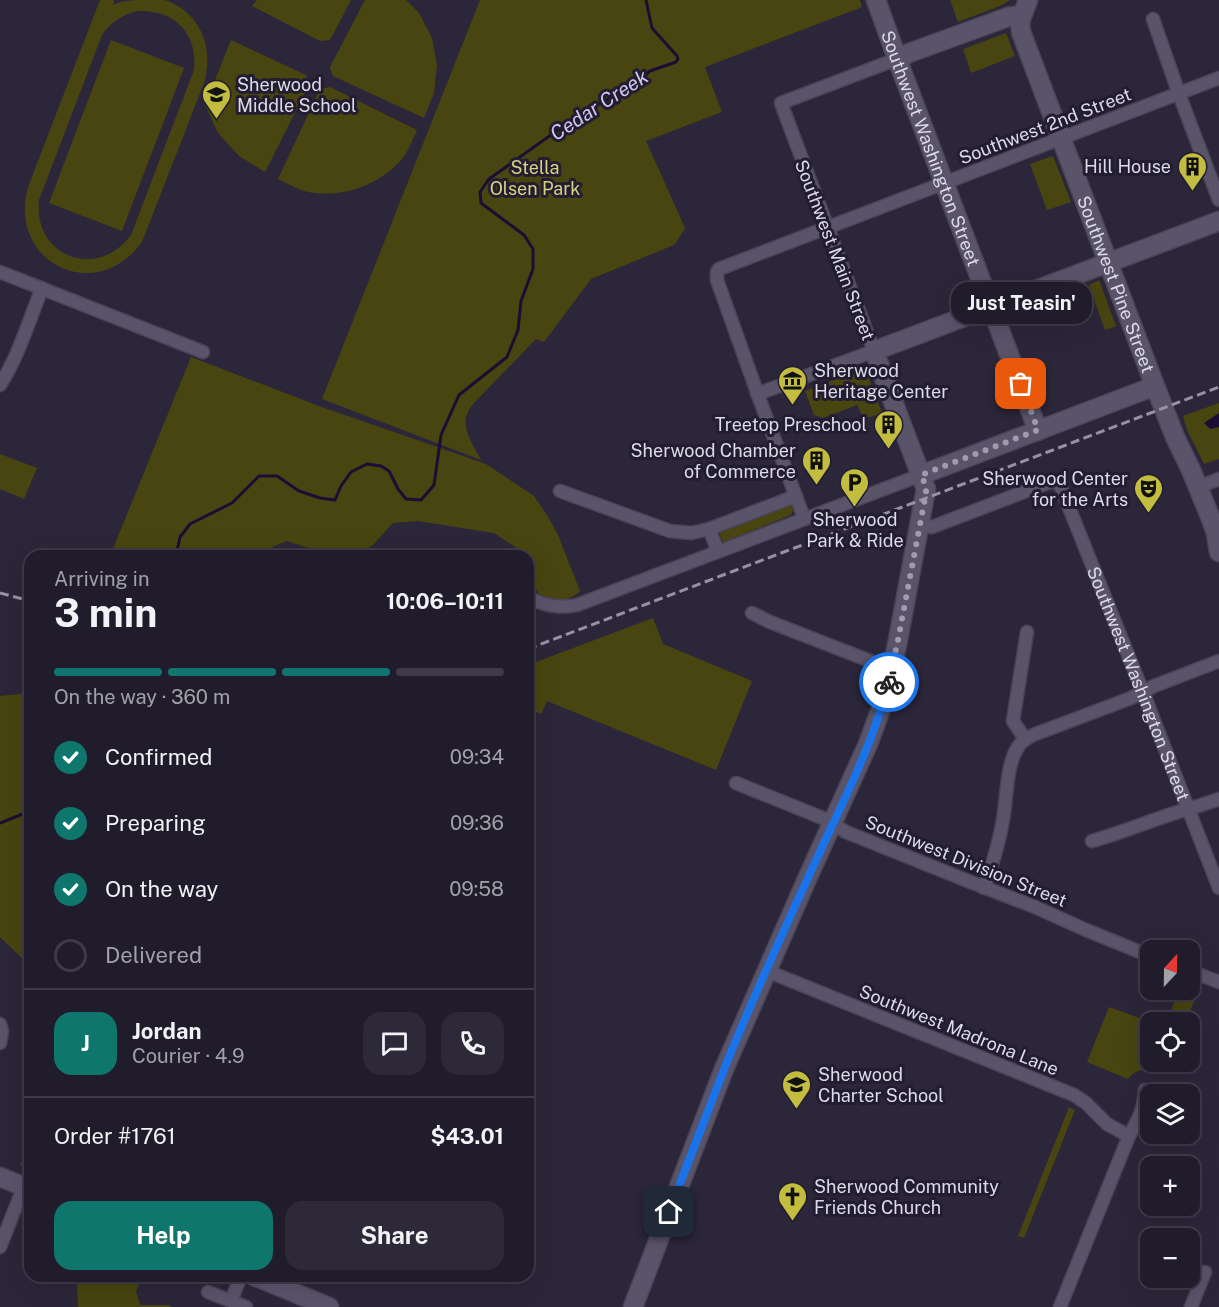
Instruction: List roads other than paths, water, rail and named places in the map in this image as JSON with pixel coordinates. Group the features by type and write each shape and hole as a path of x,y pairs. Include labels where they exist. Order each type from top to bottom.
{"street":[{"name":"Southwest Washington Street","path":"876,0 1038,430"},
{"path":"897,59 1008,17 1025,7"},
{"name":"Southwest Pine Street","path":"1025,7 1020,22 1021,32 1155,386 1214,526 1219,552"},
{"path":"1154,19 1179,94 1219,200"},
{"name":"Southwest Main Street","path":"633,1307 724,1069 876,726 892,669 926,489 781,103 897,59"},
{"name":"Southwest 2nd Street","path":"757,394 717,280 717,272 724,266 1219,78"},
{"path":"804,518 757,394 1219,221"},
{"path":"0,272 203,352"},
{"path":"0,385 19,348 42,288"},
{"path":"534,601 557,607 577,604 1155,386"},
{"path":"1198,487 1219,479"},
{"name":"Southwest Washington Street","path":"920,524 932,527 1050,482 1060,486 1219,888"},
{"path":"560,491 670,531 691,533 709,529 796,496"},
{"path":"709,529 718,551"},
{"path":"752,613 892,669"},
{"path":"1025,739 1013,721 1027,632"},
{"path":"984,888 1001,830 1010,769 1018,746 1025,739 1219,661"},
{"name":"Southwest Division Street","path":"736,783 825,819 846,832 1026,903 1140,952"},
{"path":"1092,841 1219,799"},
{"name":"Southwest Madrona Lane","path":"767,971 1074,1095 1086,1103 1107,1124 1129,1136"},
{"path":"1200,975 1219,982"},
{"path":"0,1024 2,1032 0,1043"},
{"path":"1060,1307 1129,1136 1140,1116"},
{"path":"0,1176 24,1187"},
{"path":"0,1247 24,1195"},
{"path":"1191,1307 1205,1272"},
{"path":"231,1301 239,1282"},
{"path":"269,1282 329,1307"},
{"path":"208,1292 246,1307"}],"waterway":[{"name":"Cedar Creek","path":"177,550 180,537 190,524 232,503 259,476 277,476 299,491 335,500 351,472 367,464 381,466 389,471 406,499 421,500 434,485 441,435 459,395 507,357 518,330 521,301 533,269 533,249 524,235 481,203 480,192 489,179 586,110 630,89 650,71 676,62 677,56 652,28 646,0"},
{"name":"Cedar Creek","path":"0,823 24,813"}],"railway":[{"path":"534,647 1219,387"},
{"path":"0,593 24,599"}],"place":[{"name":"Sherwood Middle School","path":"216,120"},
{"name":"Hill House","path":"1192,192"},
{"name":"Just Teasin'","path":"1021,384"},
{"name":"Sherwood Heritage Center","path":"793,406"},
{"name":"Treetop Preschool","path":"888,450"},
{"name":"Sherwood Chamber of Commerce","path":"817,486"},
{"name":"Sherwood Park & Ride","path":"855,508"},
{"name":"Sherwood Center for the Arts","path":"1149,514"},
{"name":"Sherwood Charter School","path":"797,1110"},
{"name":"Sherwood Community Friends Church","path":"793,1222"}],"park label":[{"name":"Stella Olsen Park","path":"535,177"}]}
